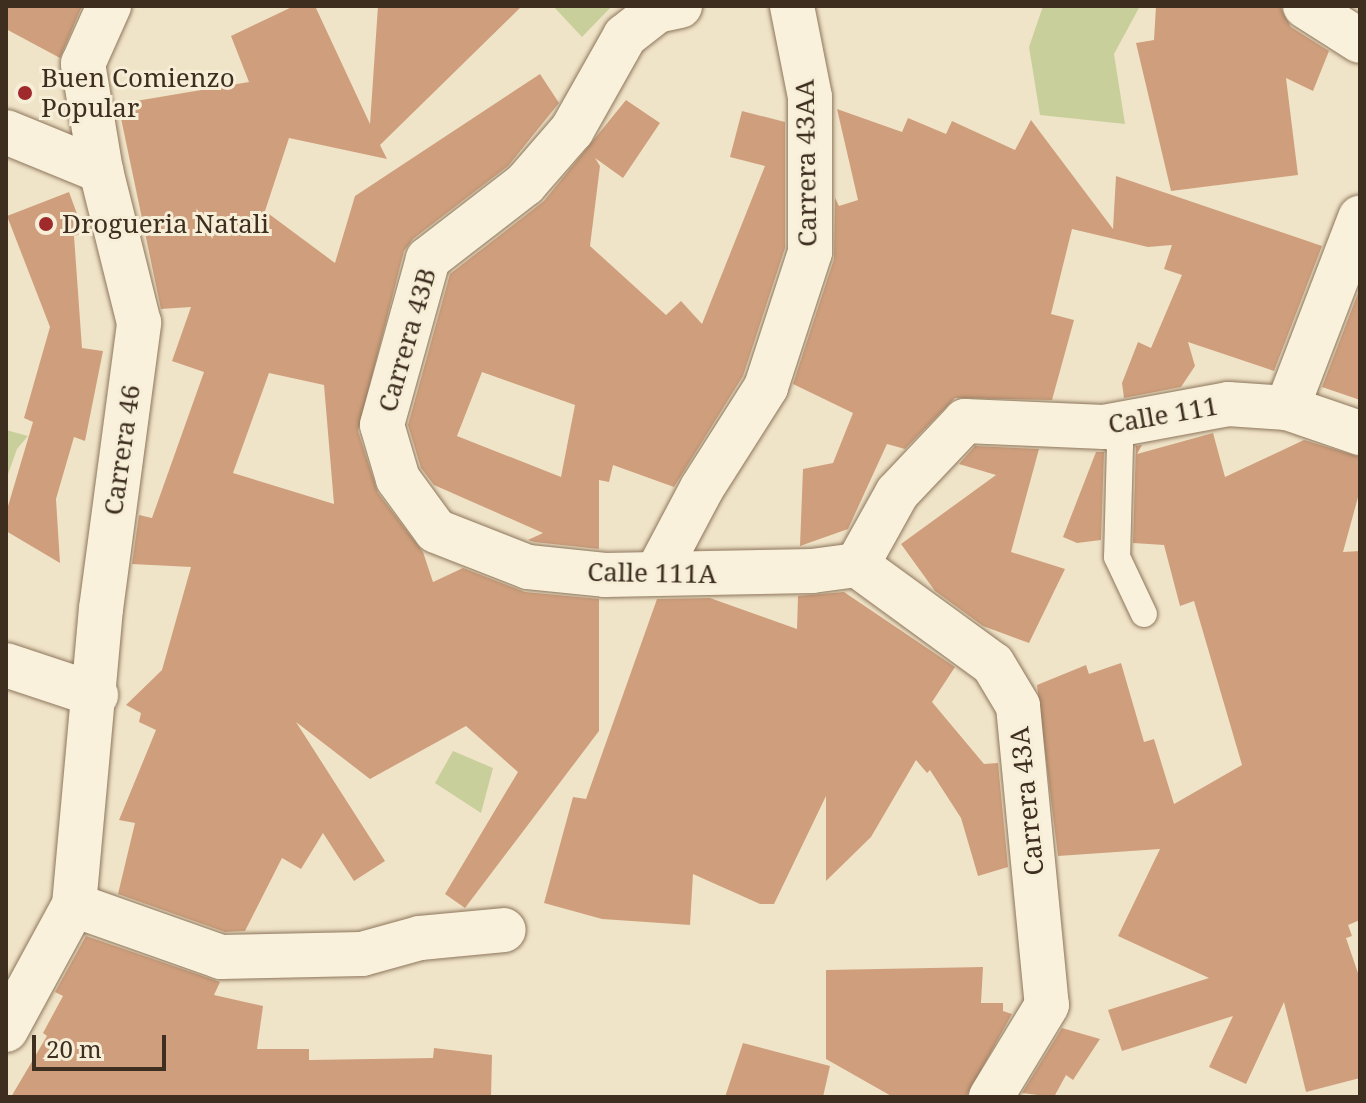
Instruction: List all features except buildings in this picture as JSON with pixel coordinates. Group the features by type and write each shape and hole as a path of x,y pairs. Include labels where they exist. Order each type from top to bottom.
{"street":[{"name":"Carrera 46","path":"6,1030 74,905 96,695 101,609 139,323 101,171 83,64 109,6"},
{"name":"Carrera 43B","path":"398,479 382,425 428,259 525,184 572,130 625,36 657,11 680,6"},
{"name":"Carrera 43AA","path":"657,573 702,488 766,387 810,252 810,97 792,6"},
{"path":"1305,6 1360,41"},
{"path":"6,132 101,171"},
{"path":"1287,408 1360,218"},
{"name":"Calle 111","path":"857,565 897,493 965,421 1104,427 1228,404 1287,408 1360,433"},
{"name":"Calle 111A","path":"398,479 436,531 528,567 605,575 753,575 857,565"},
{"name":"Carrera 43A","path":"857,565 993,664 1018,706 1047,1005 991,1097"},
{"path":"6,665 96,695"},
{"path":"74,905 221,957 362,954 420,938 504,930"}],"lane":[{"path":"1104,427 1120,445 1117,557 1144,614"}],"green space":[{"path":"553,6 612,6 582,37"},
{"path":"1043,6 1140,6 1114,54 1125,124 1040,115 1029,47"},
{"path":"6,430 28,436 17,449 6,480"},
{"path":"453,751 493,768 481,813 435,783"}],"place":[{"name":"Buen Comienzo Popular","path":"25,93"},
{"name":"Drogueria Natali","path":"46,224"}]}
